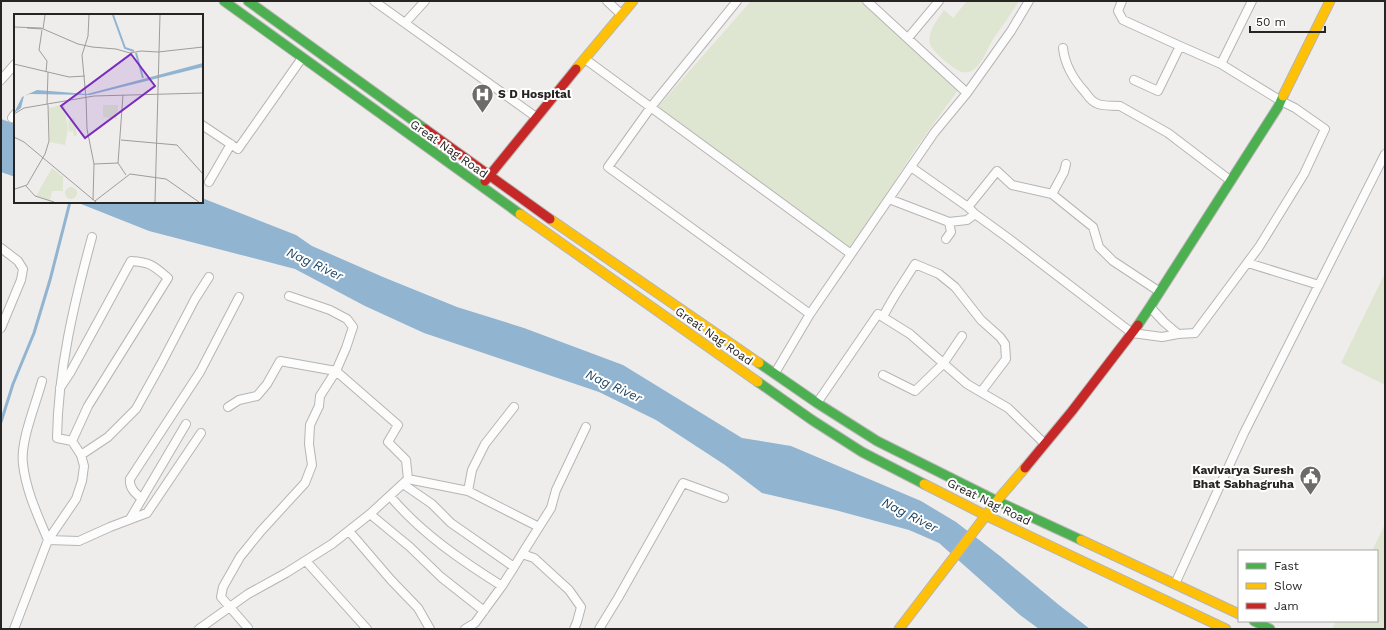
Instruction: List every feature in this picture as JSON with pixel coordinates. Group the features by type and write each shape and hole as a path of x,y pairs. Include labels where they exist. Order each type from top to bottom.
{"main road":[{"name":"Great Nag Road","path":"224,1 481,186 812,420 862,452 987,516 1226,629"},
{"name":"Great Nag Road","path":"248,1 489,176 817,403 877,441 997,500 1238,614"},
{"path":"481,186 536,117 633,1"},
{"path":"899,629 987,516 997,500 1045,444 1132,333 1150,307 1281,101 1330,1"},
{"path":"1256,622 1270,629"}],"street":[{"path":"374,1 536,117"},
{"path":"404,23 425,1"},
{"path":"607,1 622,15"},
{"path":"737,1 651,107 608,167 810,314"},
{"path":"867,1 968,93"},
{"path":"908,38 939,1"},
{"path":"775,373 810,314 851,254 934,133 968,93 1030,1"},
{"path":"911,167 968,207 975,214 1132,333 1162,337 1195,333 1248,263 1304,174 1325,129 1295,108 1221,64 1123,20 1118,11 1122,1"},
{"path":"1221,64 1252,1"},
{"path":"1134,80 1158,91 1180,46"},
{"path":"1063,48 1068,68 1075,82 1096,104 1103,106 1120,106 1168,134 1231,181"},
{"path":"203,127 238,149 302,58"},
{"path":"585,59 851,254"},
{"path":"1,80 14,65"},
{"path":"209,182 231,144"},
{"path":"1174,584 1244,433 1385,154"},
{"path":"1052,194 1064,172 1066,164"},
{"path":"968,207 997,171 1012,185 1052,194 1093,227 1099,247 1113,261 1160,292"},
{"path":"889,199 949,222 967,220 975,214"},
{"path":"946,239 951,232 949,222"},
{"path":"14,629 48,540 76,499 82,481 84,466 81,455 72,441 57,438 58,409 60,388 76,297 92,237"},
{"path":"1,248 18,261 23,269 21,280 1,328"},
{"path":"60,388 70,373 130,261 144,262 155,266 168,278 88,406 72,441"},
{"path":"1248,263 1319,284"},
{"path":"883,317 892,299 904,283 915,264 939,274 955,287 981,320 1000,337 1005,344 1006,359 981,392"},
{"path":"81,455 108,437 136,409 195,299 209,277"},
{"path":"248,628 221,597 223,587 240,557 261,531 305,483 312,465 309,444 310,425 319,406 320,396 336,371 354,327 347,319 330,310 289,296"},
{"path":"142,499 129,484 130,479 200,372 239,297"},
{"path":"1150,307 1178,334"},
{"path":"817,403 878,314 910,334 967,384 1008,408 1045,444"},
{"path":"883,374 915,391 943,364 962,336"},
{"path":"199,629 248,594 306,561 332,544 370,514 405,482 406,460 388,442 398,425 336,371 280,361 267,384 256,396 239,400 228,407"},
{"path":"42,381 27,432 23,463 30,495 48,540"},
{"path":"468,491 472,470 485,444 514,407"},
{"path":"130,519 186,424"},
{"path":"465,629 477,626 484,610 502,586 551,508 556,490 586,427"},
{"path":"48,540 79,541 147,513 201,433"},
{"path":"405,482 468,491 539,527"},
{"path":"405,482 432,504 451,523 514,567"},
{"path":"599,629 683,483 724,498"},
{"path":"390,496 400,509 438,541 502,586"},
{"path":"370,514 410,547 441,577 484,610"},
{"path":"349,531 390,580 418,608 430,629"},
{"path":"522,554 534,558 569,590 581,607 574,629"},
{"path":"306,561 367,629"}],"green space":[{"path":"751,1 861,1 958,90 914,151 850,251 657,108"},
{"path":"967,1 1019,1 993,39 980,64 972,71 962,72 958,71 939,55 930,44 929,39 934,26 944,10 953,18"},
{"path":"1385,273 1385,385 1341,363"},
{"path":"1385,524 1385,629 1332,629 1336,622 1378,622 1378,550 1372,550"}],"water":[{"path":"1,119 14,124 14,177 1,172"},
{"name":"Nag River","path":"203,198 296,235 312,246 457,307 524,328 623,365 742,438 791,446 921,501 956,522 1090,629 1039,629 1020,615 939,543 909,530 835,510 762,493 725,465 656,420 599,392 424,333 365,306 295,269 149,231 79,203 203,203"}],"waterway":[{"path":"1,422 13,384 34,333 50,280 70,203"}],"traffic: fast":[{"path":"224,1 520,214"},
{"path":"248,1 425,129"},
{"path":"1138,325 1278,107 1283,96"},
{"path":"759,363 817,403 877,441 997,501 1081,540"},
{"path":"758,382 812,420 862,452 924,484"},
{"path":"1256,622 1270,629"}],"traffic: slow":[{"path":"576,69 633,1"},
{"path":"1283,96 1330,1"},
{"path":"520,214 758,382"},
{"path":"550,219 759,363"},
{"path":"899,629 1000,497 1025,468"},
{"path":"924,484 987,516 1226,629"},
{"path":"1081,540 1238,614"}],"traffic: jam":[{"path":"485,181 576,69"},
{"path":"425,129 550,219"},
{"path":"1025,468 1072,411 1138,325"}],"place":[{"name":"S D Hospital","path":"482,114"},
{"name":"Kavivarya Suresh Bhat Sabhagruha","path":"1310,496"}]}
